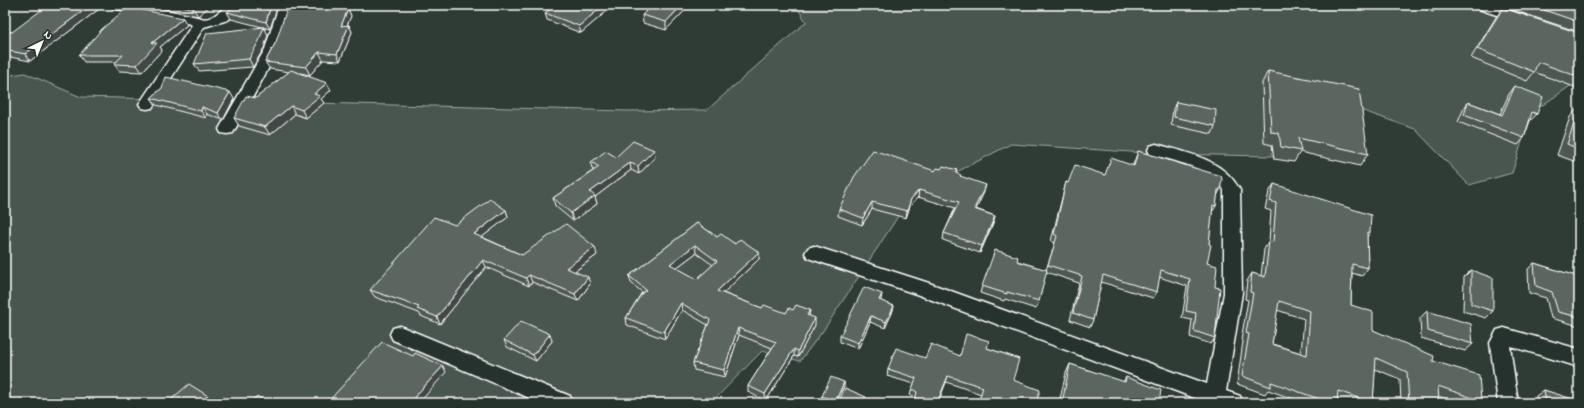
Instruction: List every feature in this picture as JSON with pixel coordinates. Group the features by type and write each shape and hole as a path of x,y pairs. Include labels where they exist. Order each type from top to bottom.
{"street":[{"path":"117,5 183,17 194,20 199,24"},
{"path":"147,104 199,24 223,17 239,5"},
{"path":"228,129 272,49 286,5"},
{"path":"1481,5 1534,23"},
{"path":"1156,150 1192,161 1222,175 1229,182 1232,190 1233,293 1215,395"},
{"path":"814,253 922,288 1215,395 1233,403"},
{"path":"400,334 563,403"},
{"path":"1508,403 1500,343 1504,336 1579,358"}],"shaded area":[{"path":"796,5 1579,5 1579,83 1576,82 1531,113 1512,173 1469,185 1415,129 1346,105 1272,156 1161,154 1011,144 912,195 825,328 800,361 762,351 711,403 5,403 5,76 25,73 81,97 628,111 707,110 806,22"}],"building":[{"path":"48,5 91,5 25,54 5,50 5,31 12,32"},
{"path":"178,5 197,5 193,8"},
{"path":"235,5 271,5 266,22 227,12"},
{"path":"288,5 336,5 334,10 348,9 341,26 349,25 337,54 319,52 306,67 265,62 276,42"},
{"path":"555,5 604,5 579,26 545,13"},
{"path":"652,5 682,5 666,22 642,15"},
{"path":"1529,5 1579,5 1579,22"},
{"path":"128,7 183,18 152,43 157,43 137,65 114,64 123,55 79,55 102,29"},
{"path":"1503,8 1579,33 1579,77 1538,62 1534,72 1477,49"},
{"path":"264,27 259,41 249,59 194,64 207,33"},
{"path":"291,70 327,83 314,94 320,96 302,110 291,106 265,127 234,118 246,96 256,98"},
{"path":"1268,71 1359,89 1368,154 1298,138 1301,151 1281,147 1279,133 1271,132"},
{"path":"166,77 230,92 218,113 202,107 201,111 151,98 162,88"},
{"path":"1515,86 1543,97 1537,114 1532,112 1524,138 1464,115 1468,102 1502,115"},
{"path":"1176,102 1216,110 1215,126 1174,117"},
{"path":"1579,109 1579,149 1567,144"},
{"path":"633,141 654,150 638,166 630,163 590,192 595,196 571,213 553,198 599,167 591,162 606,151 616,157"},
{"path":"873,150 935,171 937,168 941,169 943,166 957,170 956,173 961,175 960,176 986,185 974,209 995,216 982,246 944,233 959,202 919,190 911,199 907,211 872,202 863,218 839,209 854,177"},
{"path":"1138,151 1221,176 1222,179 1220,190 1218,190 1216,206 1213,205 1209,244 1211,245 1207,263 1217,266 1215,287 1220,288 1215,338 1194,331 1196,313 1186,311 1190,279 1161,270 1157,292 1103,275 1093,320 1073,313 1082,276 1048,265 1057,236 1054,234 1066,182 1068,183 1075,165 1105,175 1111,158 1134,166"},
{"path":"1274,184 1371,215 1370,233 1367,232 1368,268 1352,264 1351,305 1373,312 1373,330 1434,356 1433,361 1479,375 1481,401 1438,386 1439,403 1409,403 1407,372 1376,358 1373,403 1338,391 1337,403 1322,403 1322,400 1271,382 1271,387 1242,376 1249,334 1246,333 1253,293 1250,292 1252,273 1265,277 1269,241 1273,242 1276,203 1270,201","holes":["1279,301 1310,311 1307,355 1272,344"]},
{"path":"490,199 506,210 474,234 522,255 566,224 595,247 566,268 588,277 575,294 529,275 526,278 483,260 437,317 417,309 419,307 370,290 434,217 455,225"},
{"path":"697,223 717,237 721,234 735,244 740,239 759,252 717,291 762,308 764,305 786,313 789,308 793,310 796,305 810,310 807,315 815,318 798,351 794,349 765,394 748,386 776,342 738,328 724,370 693,363 710,320 681,303 664,332 626,318 642,293 646,290 629,276","holes":["695,245 717,261 697,279 670,264"]},
{"path":"995,250 1018,257 1017,261 1047,270 1039,301 1007,292 1007,294 982,286"},
{"path":"1534,263 1579,277 1579,317 1558,312 1552,292 1536,286"},
{"path":"1471,270 1493,278 1493,311 1471,304"},
{"path":"864,287 882,294 879,300 894,306 886,322 871,316 858,343 840,336"},
{"path":"1427,311 1471,324 1473,344 1428,331"},
{"path":"521,321 550,334 533,355 504,340"},
{"path":"966,334 989,341 987,348 1019,359 1013,380 1040,390 1036,403 978,403 983,387 948,376 937,403 914,403 917,392 912,389 916,378 888,369 896,348 925,358 931,344 960,356"},
{"path":"382,342 413,356 415,353 443,366 409,403 327,403"},
{"path":"1070,364 1125,382 1126,377 1161,390 1159,403 1062,403"},
{"path":"831,377 844,382 835,402 822,396"},
{"path":"189,384 208,396 200,403 167,403"},
{"path":"845,388 866,397 863,403 838,403"},
{"path":"1544,390 1579,401 1579,403 1546,403"},
{"path":"257,396 267,403 250,403"},
{"path":"645,400 652,403 643,403"}]}
